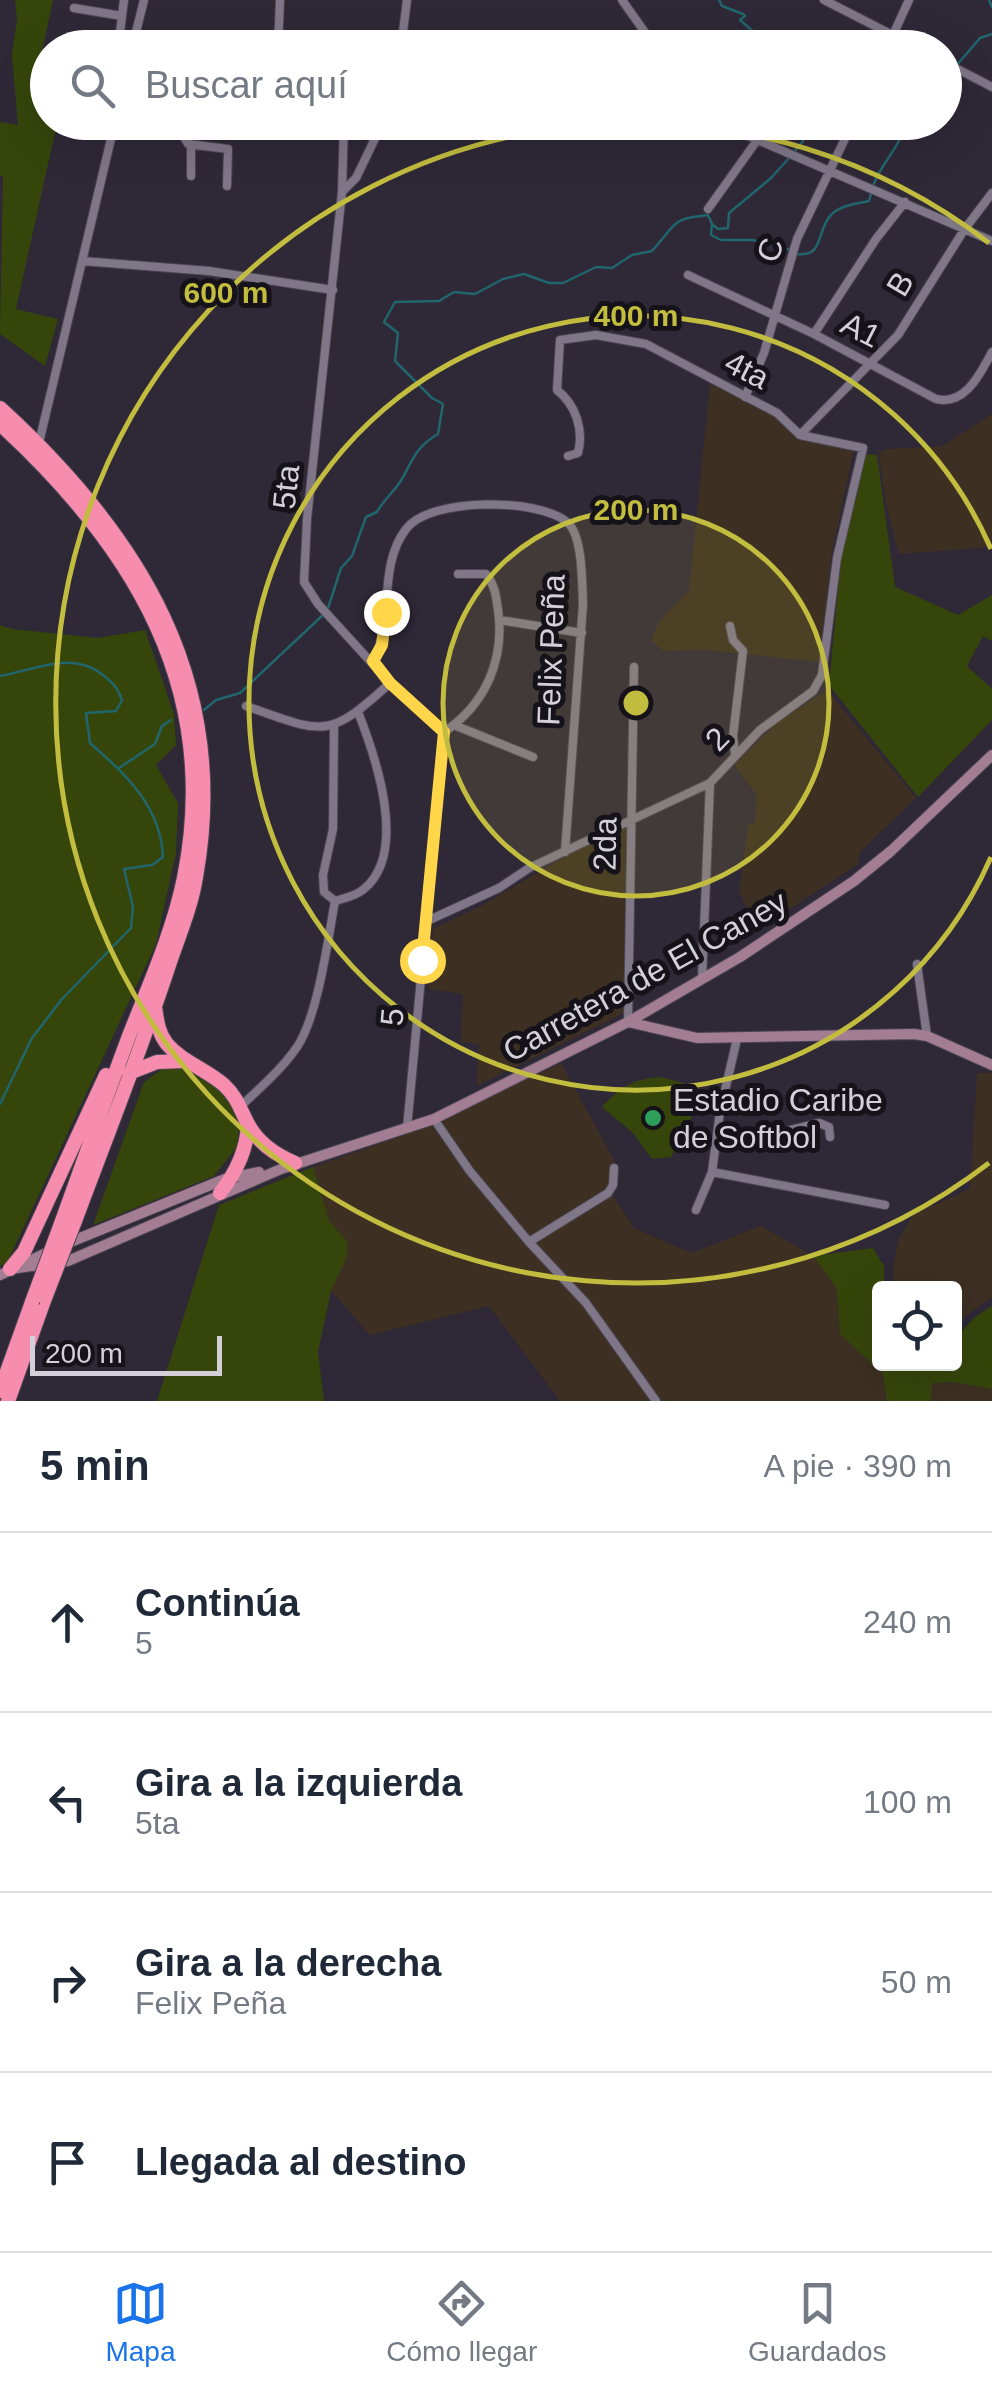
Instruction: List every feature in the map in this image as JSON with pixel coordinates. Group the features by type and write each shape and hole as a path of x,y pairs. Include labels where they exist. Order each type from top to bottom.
{"highway":[{"path":"0,408 111,526 160,607 193,700 202,795 200,844 188,909 125,1088 68,1221"},
{"path":"0,424 35,448 104,536 130,572 165,642 188,728 192,814 184,879 158,962 39,1300 0,1391"},
{"path":"155,1006 162,1038 221,1082 242,1105 248,1124 288,1166"},
{"path":"5,1272 24,1252 109,1070 128,1040"},
{"path":"107,1098 131,1072 146,1064 174,1059 190,1062"},
{"path":"125,1088 146,1064"},
{"path":"226,1183 238,1161 248,1124"},
{"path":"8,1401 39,1300"}],"main road":[{"path":"987,759 992,774"},
{"name":"Carretera de El Caney","path":"5,1272 226,1183 434,1119 628,1022 792,924 854,881 987,759"},
{"path":"628,1022 697,1038 927,1036 992,1065"},
{"name":"Carretera de El Caney","path":"226,1183 288,1166"}],"street":[{"path":"120,30 124,0"},
{"path":"136,30 144,0"},
{"path":"279,30 280,0"},
{"path":"403,30 407,0"},
{"path":"622,0 643,30"},
{"path":"824,0 885,30"},
{"path":"895,30 909,0"},
{"path":"74,8 122,16"},
{"path":"962,71 992,86"},
{"path":"35,448 111,140"},
{"path":"186,140 188,144 228,149 227,186"},
{"name":"5ta","path":"343,140 342,192 304,582 318,604 390,683 444,732"},
{"name":"5ta","path":"342,192 356,178 374,140"},
{"path":"708,208 757,140"},
{"path":"760,140 992,242"},
{"name":"C","path":"745,396 776,315 797,239 846,140"},
{"path":"190,176 191,144"},
{"name":"B","path":"800,435 898,335 992,193"},
{"name":"B","path":"814,334 905,202"},
{"path":"82,261 209,271 332,290"},
{"name":"A1","path":"688,275 776,315 945,402 958,398 988,371 992,352"},
{"name":"4ta","path":"568,456 578,453 582,436 569,400 557,390 560,340 596,336 646,344 777,413 800,435 863,448"},
{"name":"2","path":"427,921 710,782 760,730 813,691 822,675 837,558 863,448"},
{"name":"Felix Peña","path":"373,661 382,645 392,554 413,521 466,505 544,512 569,523 576,535 581,566 582,633 564,852"},
{"path":"444,732 482,694 500,654 495,589 486,574 458,574"},
{"path":"499,620 582,633"},
{"path":"730,626 733,640 743,651 733,736 735,754"},
{"name":"2da","path":"628,1022 634,667"},
{"path":"246,706 306,727 334,726 358,712 390,683"},
{"path":"335,901 369,885 383,846 385,790 358,712"},
{"path":"454,725 533,758"},
{"path":"334,726 333,829 322,875 324,892 335,901"},
{"name":"5","path":"407,1128 444,732"},
{"path":"702,979 710,782"},
{"path":"242,1105 300,1044 321,971 335,901"},
{"path":"918,964 927,1036"},
{"path":"696,1210 712,1172 737,1039"},
{"path":"434,1119 469,1170 586,1304 656,1401"},
{"path":"716,1143 818,1123 830,1127 830,1137"},
{"path":"530,1242 608,1193 614,1168"},
{"path":"712,1172 885,1204"}],"shaded area":[{"path":"710,384 772,413 798,438 854,449 831,557 822,662 704,650 663,651 651,640 660,620 689,591"},
{"path":"992,414 992,547 899,554 886,504 879,453 886,449 942,446"},
{"path":"827,690 916,798 860,852 858,864 757,930 739,892 748,824 755,823 756,794 734,765 777,723"},
{"path":"626,826 624,1013 477,1086 479,1044 461,1042 463,994 429,989 433,929"},
{"path":"561,1063 620,1171 612,1194 634,1228 691,1253 761,1226 813,1256 837,1288 840,1334 872,1364 872,1371 883,1374 887,1401 560,1401 489,1306 370,1335 331,1291 347,1257 347,1241 329,1221 313,1167 422,1129"},
{"path":"977,1073 992,1073 992,1297 962,1319 962,1281 893,1281 899,1238 914,1214 970,1189"},
{"path":"953,1382 992,1389 992,1401 931,1401 931,1383"}],"green space":[{"path":"15,0 53,0 47,30 30,30 30,140 53,140 16,309 58,319 45,366 0,334 0,122 18,125 12,55 17,19"},
{"path":"866,454 877,455 895,587 958,615 992,595 992,641 983,636 967,666 992,689 992,720 918,797 829,685 841,558"},
{"path":"0,625 98,638 145,630 174,714 176,745 156,765 178,803 176,853 156,944 7,1263 0,1266"},
{"path":"189,1066 229,1098 240,1119 237,1147 214,1176 93,1225 144,1082 164,1068"},
{"name":"Estadio Caribe de Softbol","path":"660,1077 703,1094 671,1157 652,1159 634,1134 602,1107 628,1085"},
{"path":"313,1167 329,1221 347,1241 347,1257 331,1291 318,1352 324,1401 157,1401 219,1205"},
{"path":"873,1248 884,1266 884,1281 872,1281 872,1364 840,1334 837,1288 813,1256"},
{"path":"992,1306 992,1389 953,1382 932,1383 931,1401 887,1401 880,1371 962,1371 962,1331"}],"waterway":[{"path":"719,0 722,6 743,14 740,20 752,30"},
{"path":"989,0 992,7"},
{"path":"962,59 980,38 992,34"},
{"path":"794,152 803,140"},
{"path":"873,187 899,140"},
{"path":"712,224 718,229 728,228 729,213 789,158"},
{"path":"797,254 806,254 816,247 826,221 835,212 869,201 871,194"},
{"path":"328,608 341,568 352,556 366,517 377,512 420,448 438,434 443,404 395,361 398,333 384,322 395,302 439,301 454,292 475,294 503,279 524,274 549,283 563,283 596,267 612,268 632,255 652,251 675,224 708,215 711,235 721,240 753,240 790,250"},
{"path":"204,710 216,700 240,693 324,614"},
{"path":"0,676 66,663 91,668 112,683 122,700 116,711 86,713 90,743 139,792 156,822 163,857 152,865 124,869 133,907 131,928 62,999 32,1038 0,1104"},
{"path":"119,768 155,744 162,726 171,720"}],"place":[{"name":"Estadio Caribe de Softbol","path":"653,1118"}],"route":[{"path":"386,612 382,645 373,661 390,683 444,732 422,960"}]}
